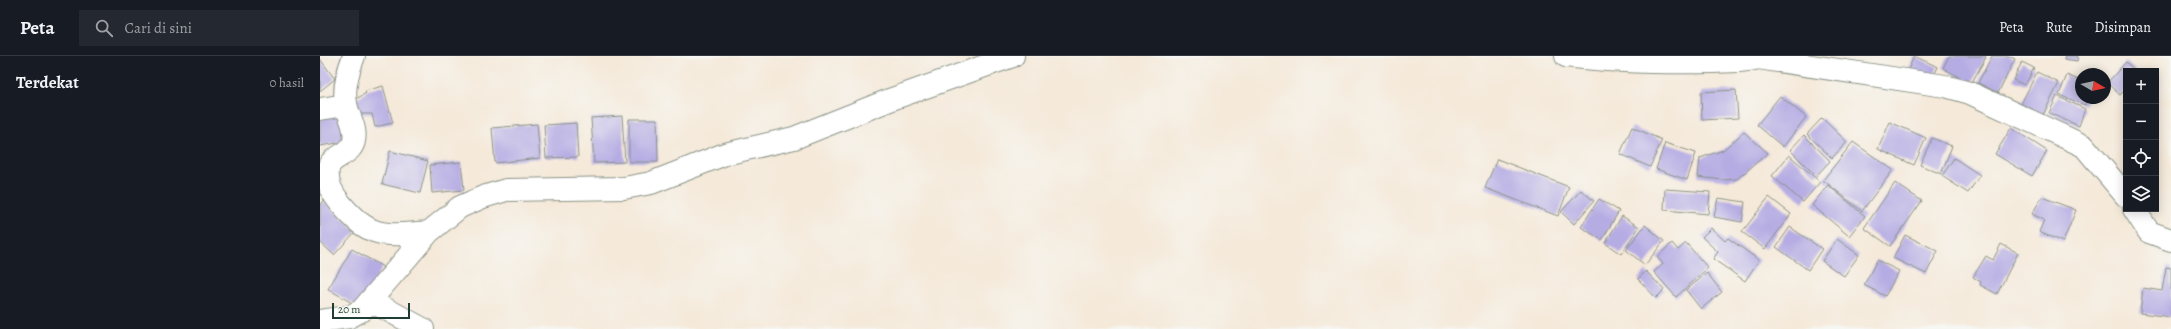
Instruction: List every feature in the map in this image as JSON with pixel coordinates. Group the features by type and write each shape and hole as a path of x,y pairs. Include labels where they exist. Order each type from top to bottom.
{"street":[{"path":"354,56 345,86 346,104 354,126 354,142 347,153 332,162 328,169 329,185 335,196 354,219 372,231 388,234 429,232"},
{"path":"320,321 349,316 362,310 429,232 460,207 483,197 506,190 624,188 651,183 726,154 794,138 892,99 1013,56"},
{"path":"1566,56 1637,63 1719,61 1762,57 1945,86 1970,93 2088,148 2123,192"},
{"path":"320,109 346,104"},
{"path":"2136,212 2149,232 2171,240"},
{"path":"371,301 422,329"}],"building":[{"path":"1914,56 1938,67 1932,80 1908,70"},
{"path":"1949,56 1986,57 1971,84 1943,68"},
{"path":"1992,56 2009,56 2015,59 1998,93 1978,83"},
{"path":"2065,56 2078,56 2077,61 2064,59"},
{"path":"320,59 335,79 320,91"},
{"path":"2022,62 2034,68 2025,85 2013,80"},
{"path":"2126,62 2133,68 2123,68 2123,92 2120,95 2111,87 2111,79"},
{"path":"2037,72 2059,83 2043,115 2021,104"},
{"path":"2067,75 2075,78 2075,101 2059,95"},
{"path":"383,86 393,123 375,127 372,114 361,114 353,101 366,93 365,91"},
{"path":"1736,90 1738,118 1702,120 1701,92"},
{"path":"1780,96 1806,117 1783,147 1757,125"},
{"path":"2057,96 2085,109 2079,126 2049,113"},
{"path":"343,109 349,141 320,146 320,113"},
{"path":"622,116 625,162 594,163 591,118"},
{"path":"1822,118 1847,142 1832,158 1807,134"},
{"path":"629,119 657,119 658,162 629,162"},
{"path":"1890,122 1926,138 1914,165 1878,149"},
{"path":"576,123 578,157 546,158 544,125"},
{"path":"537,124 540,158 495,163 492,128"},
{"path":"1632,127 1662,140 1650,167 1620,154"},
{"path":"2011,128 2047,151 2032,176 1995,154"},
{"path":"1744,132 1768,153 1737,179 1723,180 1698,177 1700,158 1723,150"},
{"path":"1804,135 1830,161 1816,176 1790,150"},
{"path":"1932,138 1952,146 1941,174 1920,165"},
{"path":"1853,142 1893,170 1862,211 1823,180"},
{"path":"1665,143 1696,153 1687,180 1656,169"},
{"path":"390,151 428,161 420,193 382,184"},
{"path":"1789,155 1820,182 1803,202 1772,176"},
{"path":"1954,158 1980,175 1968,193 1942,176"},
{"path":"1497,159 1569,187 1558,216 1485,188"},
{"path":"461,162 464,190 432,193 430,165"},
{"path":"1895,183 1922,201 1890,246 1864,228"},
{"path":"1828,185 1865,216 1849,236 1812,205"},
{"path":"1665,189 1710,192 1708,214 1664,210"},
{"path":"1581,190 1594,201 1574,224 1561,212"},
{"path":"1769,197 1791,214 1765,249 1742,232"},
{"path":"2042,197 2076,210 2063,242 2039,232 2044,220 2032,214"},
{"path":"1718,198 1745,202 1742,222 1714,217"},
{"path":"1599,199 1619,211 1602,240 1581,227"},
{"path":"324,201 356,231 334,255 320,242 320,205"},
{"path":"1622,216 1639,227 1621,254 1605,243"},
{"path":"1645,225 1664,241 1645,265 1626,250"},
{"path":"1790,227 1822,249 1808,270 1776,247"},
{"path":"1711,228 1725,241 1728,238 1759,260 1745,281 1713,259 1718,252 1702,237"},
{"path":"1905,235 1938,251 1926,274 1893,258"},
{"path":"1837,239 1859,255 1844,276 1822,261"},
{"path":"1672,243 1678,250 1686,243 1708,268 1676,297 1654,272 1663,264 1657,257"},
{"path":"2001,244 2018,253 1997,294 1980,285 1981,282 1973,277 1986,256 1993,260"},
{"path":"352,249 383,267 359,307 328,289"},
{"path":"1877,260 1899,271 1885,296 1864,285"},
{"path":"2166,267 2171,268 2171,317 2140,313 2143,288 2162,291"},
{"path":"1646,271 1664,290 1656,298 1638,279"},
{"path":"1707,273 1722,292 1701,309 1686,290"}]}
